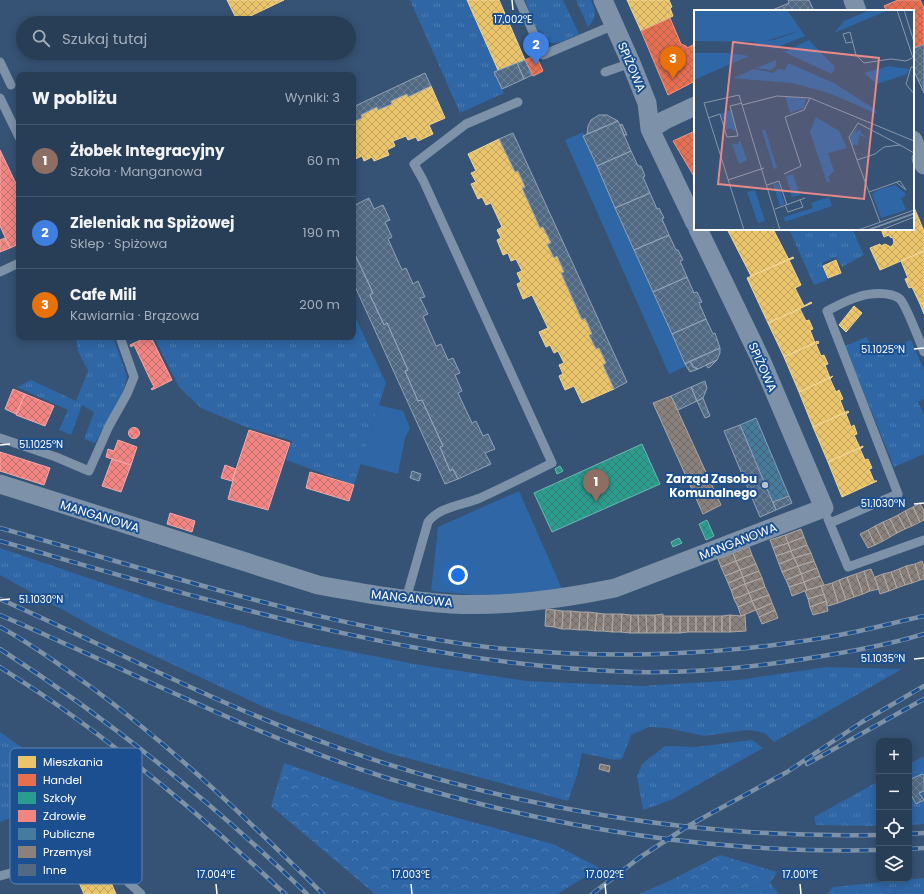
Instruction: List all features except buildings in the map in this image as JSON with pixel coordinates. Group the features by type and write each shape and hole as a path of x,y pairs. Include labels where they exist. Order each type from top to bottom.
{"street":[{"name":"SPIŻOWA","path":"602,0 631,63 647,103 650,129 694,222"},
{"path":"853,0 857,10"},
{"path":"650,129 694,106"},
{"path":"914,142 924,165"},
{"name":"SPIŻOWA","path":"698,230 760,360 827,515"},
{"name":"MANGANOWA","path":"0,484 318,585 406,600 451,604 517,603 589,594 614,588 827,515"}],"lane":[{"path":"519,0 543,55 614,26"},
{"path":"0,62 11,85"},
{"path":"605,72 631,63"},
{"path":"0,98 16,131"},
{"path":"406,600 428,522 433,515 445,509 480,497 552,463 423,180 414,164 466,124 518,102"},
{"path":"0,272 16,264"},
{"path":"924,352 904,306 900,299 892,295 879,294 858,297 827,310 898,494 827,515 848,567 924,540"},
{"path":"0,438 56,457 89,471 109,426 134,378 121,340"},
{"path":"0,876 10,873"},
{"path":"130,884 140,894"}],"green space":[{"path":"410,0 467,0 498,70 494,72 504,93 460,113"},
{"path":"525,0 563,0 579,34 559,42 552,43 547,41 535,25"},
{"path":"576,0 591,0 595,14 588,27"},
{"path":"583,132 686,366 669,374 565,140"},
{"path":"789,230 852,230 864,255 842,267 836,257 822,263 827,280 814,285"},
{"path":"356,318 386,383 354,485 286,460 292,441 246,427 201,408 179,387 156,340 356,340"},
{"path":"867,337 875,355 911,340 924,370 924,399 918,402 924,415 924,454 894,467 845,346"},
{"path":"76,340 114,340 127,377 123,392 95,443 84,439 94,412 82,405 71,435 59,430 68,410 17,387 31,380 76,401 88,371 78,351"},
{"path":"379,405 403,411 410,428 405,438 398,474 360,464"},
{"path":"519,491 563,591 483,596 431,591 438,527"},
{"path":"0,548 165,604 292,640 414,664 527,681 642,686 739,680 827,667 902,669 774,742 765,733 747,730 704,736 667,728 649,727 631,735 622,759 615,760 582,753 577,775 568,801 388,753 266,708 101,631 0,575"},
{"path":"0,732 23,748 10,748 10,818 0,822"},
{"path":"752,740 763,748 671,800 643,810 637,776 642,764 665,746 696,747"},
{"path":"924,756 924,804 914,804 912,800 912,762"},
{"path":"284,763 388,799 553,844 600,868 557,894 375,894 271,806"},
{"path":"876,783 876,826 816,825 814,817"},
{"path":"912,800 914,804 924,804 924,824 912,825"},
{"path":"720,855 777,872 770,883 720,894 677,894 671,880"},
{"path":"924,878 924,889 883,894 827,894 833,887 884,882 912,882 912,879"},
{"path":"671,880 677,894 639,894"},
{"path":"770,883 779,894 720,894"},
{"path":"924,889 924,894 883,894"}],"railway":[{"path":"0,528 181,580 302,612 425,638 487,647 572,654 615,655 732,650 831,637 924,616"},
{"path":"0,541 156,586 313,626 393,643 472,657 553,667 634,672 676,672 719,669 762,665 834,654 879,646 924,634"},
{"path":"0,599 210,696 295,732 404,769 470,787 537,803 605,816 673,825 742,832 811,835 876,835"},
{"path":"0,615 289,743 387,778 447,795 569,823 630,834 692,842 817,850 876,850"},
{"path":"0,627 35,648 91,687 152,735 211,786 323,894"},
{"path":"0,649 81,704 139,748"},
{"path":"0,667 47,698 115,748"},
{"path":"592,894 639,858 688,826 787,772 862,722 924,686"},
{"path":"807,764 924,699"},
{"path":"142,750 235,827 307,894"},
{"path":"142,768 230,843 285,894"},
{"path":"912,834 924,833"},
{"path":"912,849 924,848"}],"place":[{"name":"Zieleniak na Spiżowej","path":"536,65"},
{"name":"Cafe Mili","path":"673,79"},
{"name":"Zarząd Zasobu Komunalnego","path":"765,485"},
{"name":"Żłobek Integracyjny","path":"596,502"}]}
